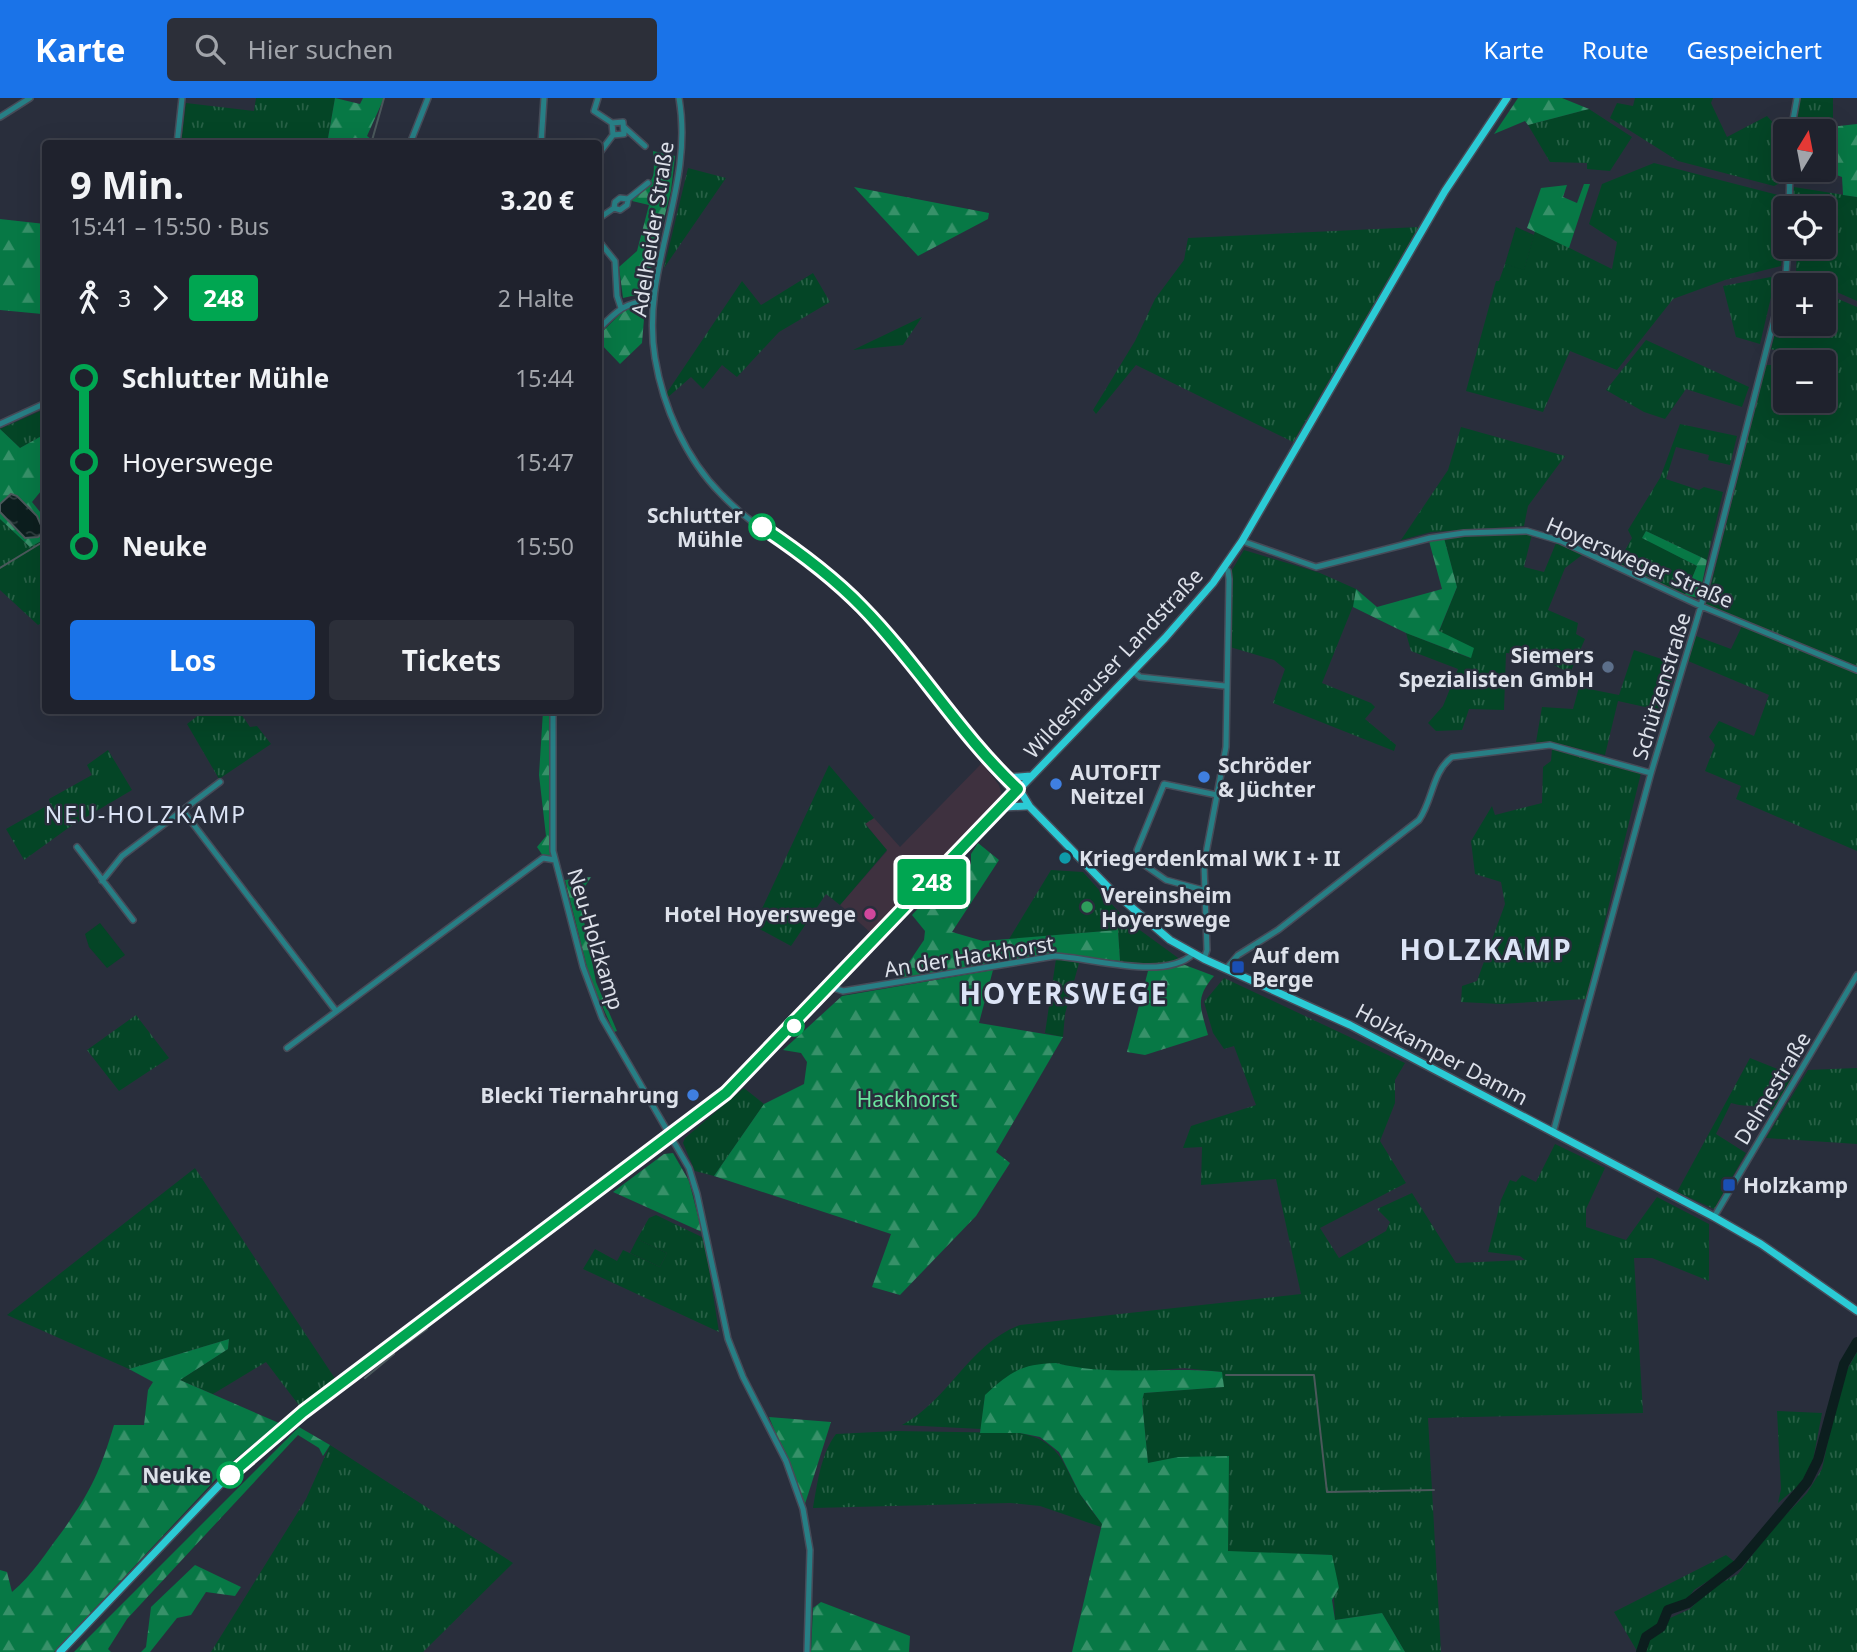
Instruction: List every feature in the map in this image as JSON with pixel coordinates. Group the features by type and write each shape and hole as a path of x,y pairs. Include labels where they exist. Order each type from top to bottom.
{"main road":[{"name":"Wildeshauser Landstraße","path":"60,1652 227,1477 274,1435 726,1093 1133,671 1224,567 1242,541 1440,200 1507,98"},
{"path":"1004,776 1032,776"},
{"name":"Holzkamper Damm","path":"1016,792 1123,902 1170,940 1193,954 1350,1025 1714,1217 1761,1244 1857,1311"},
{"path":"1003,807 1028,806"}],"street":[{"path":"0,117 30,98"},
{"path":"177,140 182,98"},
{"path":"411,140 428,98"},
{"path":"541,140 544,98"},
{"path":"598,98 594,111 612,123 623,122 624,134 612,135"},
{"name":"Adelheider Straße","path":"679,98 683,153 653,301 654,358 675,426 695,462 721,495 829,574 864,609 1016,792"},
{"path":"1793,119 1797,98"},
{"path":"602,149 612,135 612,123"},
{"path":"624,127 645,146"},
{"path":"602,216 614,208 620,209 627,205 628,198 648,183"},
{"path":"602,245 615,261 617,296 621,308"},
{"name":"Schützenstraße","path":"1553,1133 1651,773 1701,606 1786,273 1787,259"},
{"path":"602,326 621,308 634,302 653,301"},
{"path":"0,424 42,405"},
{"name":"Hoyersweger Straße","path":"1242,541 1316,568 1430,538 1464,533 1527,531 1561,541 1701,606 1857,670"},
{"path":"1204,959 1208,950 1203,890 1204,864 1226,747 1229,579 1228,570 1224,567"},
{"path":"1133,671 1140,677 1225,686"},
{"name":"Neu-Holzkamp","path":"553,714 551,827 555,860 583,967 602,1018 689,1168 698,1194 728,1339 743,1377 786,1461 803,1508 810,1550 807,1652"},
{"path":"1226,969 1238,955 1278,930 1419,820 1425,812 1442,764 1452,757 1550,745 1651,773"},
{"path":"102,881 122,856 184,812 220,782"},
{"path":"1203,890 1167,880 1140,862 1137,850 1164,784 1217,795"},
{"path":"184,812 335,1011"},
{"path":"77,847 133,920"},
{"name":"Neu-Holzkamp","path":"287,1048 543,858 555,860"},
{"name":"An der Hackhorst","path":"830,987 843,991 1055,956 1087,958 1146,969 1181,963 1193,954"},
{"name":"Delmestraße","path":"1714,1217 1857,975"}],"shaded area":[{"path":"982,763 999,785 1002,795 872,934 840,905 887,851 865,823 874,818 900,847"}],"green space":[{"path":"256,98 335,98 328,140 181,140 186,103 254,111"},
{"path":"335,98 360,104 363,98 384,98 367,136 372,140 328,140"},
{"path":"1518,98 1562,98 1589,109 1528,125 1525,121 1494,134"},
{"path":"1635,98 1713,98 1711,103 1727,137 1767,116 1773,123 1773,182 1782,182 1774,186 1678,161 1610,118 1617,103 1633,106"},
{"path":"1801,98 1833,98 1833,119 1795,119"},
{"path":"1589,109 1632,137 1610,171 1587,169 1587,163 1550,162 1528,125"},
{"path":"1857,124 1857,197 1843,195 1842,177 1836,175 1836,126"},
{"path":"653,151 675,156 671,191 645,293 623,298 619,267 637,251 649,205 632,201 652,178"},
{"path":"1654,163 1782,196 1773,196 1773,259 1782,259 1781,266 1725,280 1673,299 1617,370 1570,351 1543,412 1466,391 1496,281 1499,281 1505,264 1524,269 1535,231 1612,269 1617,242 1589,224 1602,184"},
{"path":"688,168 726,178 664,268"},
{"path":"1584,184 1590,184 1569,248 1527,228 1541,188 1567,185 1563,197 1577,203"},
{"path":"854,187 989,213 988,219 918,256"},
{"path":"1794,187 1857,197 1857,301 1836,292 1836,273 1796,273 1797,259 1836,259 1836,196 1793,196"},
{"path":"0,219 42,224 42,314 0,310"},
{"path":"1419,227 1293,442 1136,365 1096,414 1093,410 1135,341 1155,299 1184,260 1188,238"},
{"path":"1516,227 1534,235 1524,270 1505,264"},
{"path":"813,273 830,302 779,332 737,377 722,365 703,389 691,377 667,398 666,394 742,281 761,305"},
{"path":"1773,277 1773,289 1760,344 1736,337 1723,286"},
{"path":"1836,298 1857,307 1857,667 1706,605 1766,365 1773,365 1773,413 1836,413 1836,350 1771,349 1774,336 1836,336"},
{"path":"645,307 642,343 620,364 602,345 602,332 624,310"},
{"path":"922,317 903,345 853,350"},
{"path":"1646,340 1749,387 1742,407 1686,389 1665,419 1644,412 1606,390"},
{"path":"42,410 42,436 20,448 0,429"},
{"path":"1680,424 1737,436 1730,465 1708,460 1709,455 1676,447 1666,479 1699,490 1704,487 1723,492 1707,560 1646,531 1643,538 1697,566 1685,595 1618,563 1632,538 1628,530 1660,478"},
{"path":"1461,427 1565,456 1528,506 1524,526 1431,532 1401,540 1448,470"},
{"path":"0,429 20,448 42,436 42,492 32,502 42,514 42,523 17,496 0,504"},
{"path":"0,512 12,522 42,524 42,541 30,547 0,519"},
{"path":"0,519 30,547 42,541 42,623 38,625 0,590"},
{"path":"1646,531 1707,560 1699,598 1685,595 1697,566 1642,538"},
{"path":"1497,532 1532,534 1524,567 1544,572 1556,543 1582,555 1565,568 1548,610 1578,623 1576,634 1585,639 1570,673 1533,655 1506,653 1504,710 1469,709 1462,730 1436,731 1428,723 1443,706 1458,669 1411,651 1406,633 1470,658 1473,648 1439,632 1457,587 1444,538"},
{"path":"1444,538 1457,587 1439,631 1474,648 1471,658 1406,633 1353,607 1356,589 1377,607 1442,589 1429,541"},
{"path":"1244,550 1320,573 1356,589 1357,596 1322,683 1371,703 1375,707 1365,719 1396,745 1394,751 1273,703 1285,669 1274,660 1230,647 1232,570"},
{"path":"1742,626 1857,673 1857,851 1736,799 1741,786 1705,771 1715,745 1709,737 1719,721 1754,736 1769,695 1688,661 1696,636 1731,649"},
{"path":"1634,650 1677,664 1663,711 1618,701 1605,755 1551,742 1536,742 1542,707 1573,709 1579,687 1619,695"},
{"path":"200,714 241,714 250,727 257,726 271,744 219,779 187,724"},
{"path":"543,714 550,714 551,855 543,856 537,847 546,836 539,775"},
{"path":"1552,749 1641,773 1586,999 1500,1004 1461,1002 1462,986 1477,981 1505,904 1501,882 1475,874 1471,841 1492,806 1495,815 1542,803 1543,767 1551,761"},
{"path":"108,750 132,790 71,826 24,860 6,829 50,804 49,799 92,775 87,765"},
{"path":"829,765 874,818 865,824 887,850 840,905 826,894 791,946 754,926"},
{"path":"978,843 999,860 952,932 983,941 1118,930 1120,961 1055,954 897,980 924,940 925,931 912,915 939,886 947,890 971,864 971,854"},
{"path":"1051,870 1083,872 1126,920 1181,960 1146,967 1120,961 1118,930 1009,939"},
{"path":"591,877 579,896 596,982 617,1031 614,1032 590,979 565,880"},
{"path":"100,923 125,955 107,968 89,947 85,934"},
{"path":"1056,959 1079,963 1065,1014 1063,1037 1045,1033"},
{"path":"1185,965 1214,976 1201,998 1208,1035 1145,1055 1127,1052 1148,971"},
{"name":"Hackhorst","path":"993,970 979,1023 1063,1037 996,1152 1010,1163 976,1216 900,1295 872,1287 891,1234 714,1176 764,1104 804,1084 807,1062 801,1053 783,1050 842,996"},
{"path":"1224,978 1405,1063 1395,1080 1395,1103 1380,1141 1406,1183 1320,1228 1339,1258 1386,1231 1390,1222 1377,1209 1412,1193 1456,1263 1525,1260 1520,1256 1488,1252 1501,1200 1510,1180 1516,1182 1522,1175 1536,1182 1555,1144 1605,1168 1586,1209 1586,1227 1626,1240 1657,1197 1709,1224 1709,1281 1652,1258 1634,1258 1643,1413 1428,1418 1441,1652 1405,1652 1382,1613 1335,1620 1332,1555 1228,1552 1178,1457 1148,1464 1142,1401 1144,1393 1223,1387 1222,1372 1184,1368 1132,1372 1082,1370 1056,1363 985,1395 981,1429 902,1425 933,1402 987,1345 1020,1325 1301,1294 1276,1179 1201,1185 1202,1147 1183,1148 1191,1126 1256,1105 1234,1046 1224,1049 1213,1033 1204,1002"},
{"path":"136,1015 169,1058 119,1091 87,1050"},
{"path":"1750,1058 1795,1076 1771,1112 1731,1103 1716,1134 1746,1153 1714,1209 1677,1192"},
{"path":"1857,1068 1857,1144 1766,1138 1808,1070"},
{"path":"744,1088 764,1104 714,1176 695,1171 683,1143 685,1138"},
{"path":"673,1153 689,1181 702,1232 613,1192 664,1154"},
{"path":"195,1168 336,1380 301,1408 266,1362 213,1394 180,1380 228,1349 229,1339 129,1369 7,1315"},
{"path":"656,1215 704,1238 719,1332 583,1269 595,1249 617,1261 623,1250 660,1267 667,1253 637,1239 649,1218"},
{"path":"637,1239 667,1253 660,1267 630,1253"},
{"path":"229,1339 228,1349 180,1380 279,1423 232,1462 54,1652 0,1652 0,1570 7,1572 12,1592 38,1564 80,1506 99,1469 114,1425 144,1425 148,1390 153,1382 129,1369"},
{"path":"1857,1352 1857,1652 1645,1652 1649,1638 1663,1629 1668,1619 1690,1609 1710,1589 1738,1574 1771,1530 1807,1493 1822,1469 1841,1381"},
{"path":"1056,1363 1097,1369 1222,1372 1224,1387 1144,1393 1142,1401 1148,1463 1178,1457 1229,1456 1228,1551 1332,1555 1339,1588 1332,1600 1335,1620 1382,1613 1405,1652 1072,1652 1102,1524 1080,1494 1059,1452 1040,1437 1020,1433 980,1433 985,1395 1017,1371 1034,1365"},
{"path":"1777,1411 1822,1413 1810,1476 1778,1503 1781,1489"},
{"path":"769,1417 831,1422 805,1504"},
{"path":"299,1427 330,1445 323,1456 319,1448 298,1435 127,1619 108,1649 111,1652 74,1652"},
{"path":"896,1431 1020,1433 1044,1442 1058,1454 1081,1496 1102,1524 1101,1527 1040,1506 1010,1503 813,1508 823,1460 836,1434"},
{"path":"330,1445 513,1563 423,1652 211,1652 306,1499"},
{"path":"1726,1555 1736,1563 1694,1590 1685,1602 1667,1608 1660,1622 1643,1636 1642,1646 1637,1651 1614,1612"},
{"path":"195,1565 241,1587 235,1596 206,1592 191,1615 177,1618 150,1652 141,1652 146,1647 151,1607"},
{"path":"821,1602 910,1636 909,1652 811,1652 813,1608"}],"water":[{"path":"11,494 17,496 37,516 42,534 38,537 25,538 0,512 0,504"}],"waterway":[{"path":"372,140 384,98"},
{"path":"0,568 42,542"},
{"path":"597,1184 663,1134"},
{"path":"568,1206 593,1188"},
{"path":"519,1243 564,1209"},
{"path":"452,1293 515,1246"},
{"path":"425,1313 445,1299"},
{"path":"402,1347 427,1329"},
{"path":"1641,1652 1646,1637 1661,1627 1668,1610 1688,1603 1738,1564 1807,1482 1818,1460 1844,1364 1857,1342"},
{"path":"365,1378 394,1354"},
{"path":"1226,1375 1314,1375 1327,1492 1434,1490"},
{"path":"294,1426 341,1389"}],"bus line":[{"name":"248","path":"230,1475 303,1412 726,1093 769,1052 1018,789 991,764 864,609 829,574 762,527"}],"place":[{"name":"Schlutter Mühle","path":"762,527"},
{"name":"Siemers Spezialisten GmbH","path":"1608,667"},
{"name":"Schröder & Jüchter","path":"1204,777"},
{"name":"AUTOFIT Neitzel","path":"1056,784"},
{"name":"Kriegerdenkmal WK I + II","path":"1065,858"},
{"name":"Vereinsheim Hoyerswege","path":"1087,907"},
{"name":"Hotel Hoyerswege","path":"870,914"},
{"name":"Auf dem Berge","path":"1238,967"},
{"name":"Blecki Tiernahrung","path":"693,1095"},
{"name":"Holzkamp","path":"1729,1185"},
{"name":"Neuke","path":"230,1475"}],"district":[{"name":"NEU-HOLZKAMP","path":"146,814"},
{"name":"HOLZKAMP","path":"1486,949"},
{"name":"HOYERSWEGE","path":"1064,993"}]}
